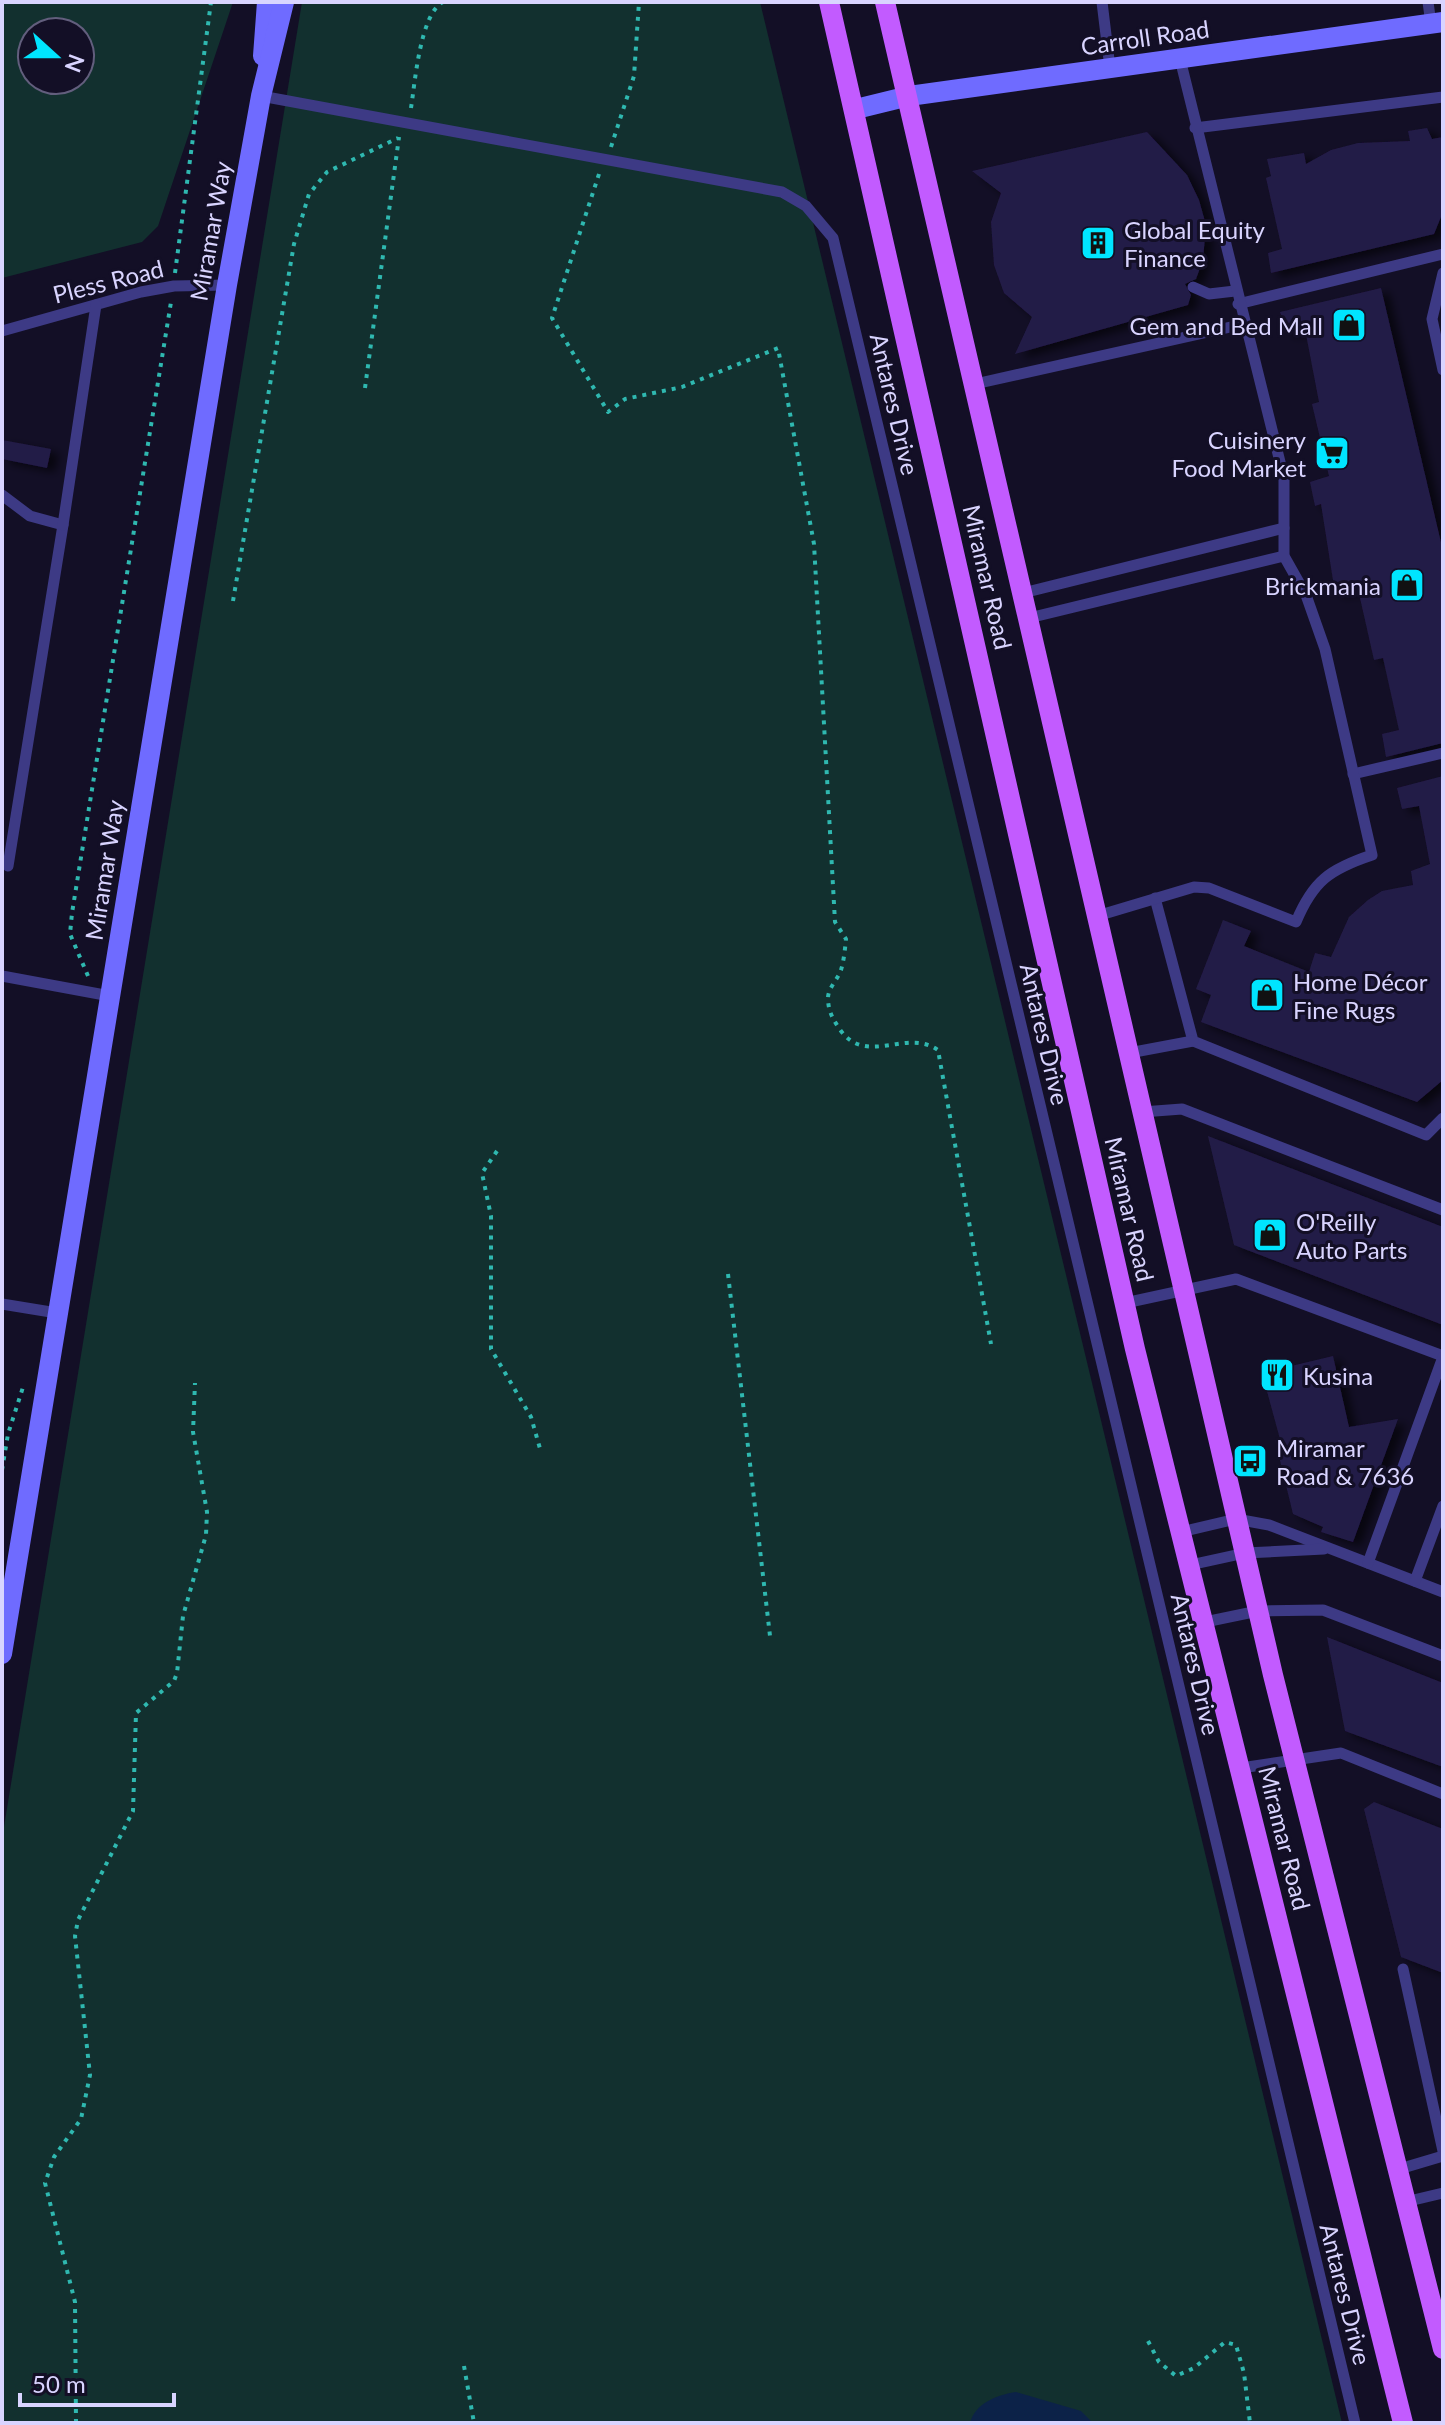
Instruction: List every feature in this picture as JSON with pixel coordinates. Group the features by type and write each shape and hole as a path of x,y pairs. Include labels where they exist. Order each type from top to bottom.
{"main road":[{"name":"Miramar Road","path":"829,2 856,109 1125,1303 1403,2423"},
{"name":"Miramar Road","path":"885,2 1293,1759 1443,2349"}],"street":[{"name":"Miramar Way","path":"261,96 267,2"},
{"name":"Miramar Way","path":"2,1654 57,1313 99,994 261,96 284,2"},
{"name":"Carroll Road","path":"856,109 909,96 1437,23"}],"lane":[{"path":"1102,2 1110,68"},
{"path":"1428,2 1437,23"},
{"path":"1097,916 1194,887 1209,888 1296,922 1307,895 1323,878 1344,865 1372,855 1325,649 1306,595 1284,556 1284,478 1238,304 1180,59"},
{"name":"Antares Drive","path":"261,96 782,192 806,206 833,238 1355,2423"},
{"path":"1195,128 1443,97"},
{"path":"1238,304 1443,254"},
{"path":"1443,273 1432,319 1443,370"},
{"name":"Pless Road","path":"2,331 174,286 227,285"},
{"path":"1193,287 1209,294 1235,291"},
{"path":"8,866 96,305"},
{"path":"975,384 1244,324"},
{"path":"2,495 30,516 63,525"},
{"path":"1023,593 1284,528"},
{"path":"1029,618 1284,556"},
{"path":"1353,774 1443,753"},
{"path":"1155,898 1193,1041"},
{"path":"2,976 99,994"},
{"path":"1129,1053 1193,1041 1426,1135 1443,1118"},
{"path":"1142,1112 1182,1109 1443,1210"},
{"path":"1125,1303 1236,1279 1443,1356 1368,1563"},
{"path":"2,1304 57,1313"},
{"path":"1415,1581 1443,1506"},
{"path":"1181,1532 1236,1519 1269,1525 1443,1592"},
{"path":"1190,1565 1245,1553 1329,1549"},
{"path":"1205,1622 1258,1611 1323,1610 1443,1656"},
{"path":"1241,1768 1341,1753 1443,1794"},
{"path":"1396,2170 1443,2153 1403,1969"},
{"path":"1405,2202 1443,2193"}],"path":[{"path":"99,994 74,948 70,934 72,913 174,286 211,2"},
{"path":"365,388 399,137 405,123 425,31 437,5 443,2"},
{"path":"639,2 634,76 580,225 552,318 608,412 625,399 682,387 778,348 814,544 835,922 846,939 841,971 828,994 831,1017 849,1041 868,1049 914,1041 927,1042 938,1050 991,1344"},
{"path":"233,601 294,244 309,194 327,172 399,137"},
{"path":"497,1151 482,1173 491,1216 491,1349 531,1417 541,1452"},
{"path":"728,1274 770,1636"},
{"path":"2,1470 8,1434 26,1380"},
{"path":"76,2423 75,2302 45,2183 54,2157 81,2119 90,2075 75,1936 78,1920 133,1811 136,1713 177,1673 183,1616 206,1535 207,1512 193,1432 195,1383"},
{"path":"1148,2341 1159,2362 1176,2376 1194,2368 1225,2342 1236,2345 1244,2373 1250,2423"},
{"path":"464,2366 474,2423"}],"green space":[{"path":"2,2 233,2 158,226 142,242 2,278"},
{"path":"302,2 760,2 1342,2423 2,2423 2,1839"}],"water":[{"path":"1016,2392 1081,2411 1093,2423 970,2423 982,2405"}],"building":[{"path":"1427,128 1432,139 1443,137 1443,212 1434,234 1271,273 1268,253 1282,249 1266,178 1271,176 1267,159 1304,153 1306,164 1331,150 1358,143 1410,141 1408,131"},
{"name":"Global Equity Finance","path":"1147,132 1187,175 1206,225 1203,260 1196,279 1185,284 1191,295 1188,305 1015,354 1032,317 1004,293 994,265 991,222 1001,193 972,171"},
{"path":"1381,288 1443,551 1443,743 1386,757 1382,734 1399,730 1383,658 1374,660 1358,589 1335,593 1321,504 1315,506 1310,482 1329,476 1312,404 1319,402 1305,329 1287,333 1280,312"},
{"path":"2,440 51,449 47,468 2,459"},
{"path":"1443,776 1443,1080 1417,1102 1201,1022 1211,995 1196,989 1223,920 1251,931 1244,946 1309,972 1315,953 1331,957 1349,917 1368,900 1382,891 1413,885 1411,871 1430,864 1419,806 1402,809 1397,788"},
{"path":"1208,1136 1443,1227 1443,1325 1234,1245"},
{"path":"1333,1356 1349,1427 1398,1419 1353,1542 1321,1532 1323,1527 1293,1514 1275,1440 1280,1439 1262,1373"},
{"path":"1327,1637 1443,1683 1443,1767 1345,1731"},
{"path":"1374,1802 1443,1829 1443,1973 1401,1957 1364,1809"}],"place":[{"name":"Global Equity Finance","path":"1098,243"},
{"name":"Gem and Bed Mall","path":"1349,325"},
{"name":"Cuisinery Food Market","path":"1332,453"},
{"name":"Brickmania","path":"1407,585"},
{"name":"Home Décor Fine Rugs","path":"1267,995"},
{"name":"O'Reilly Auto Parts","path":"1270,1235"},
{"name":"Kusina","path":"1277,1375"},
{"name":"Miramar Road & 7636","path":"1250,1461"}]}
